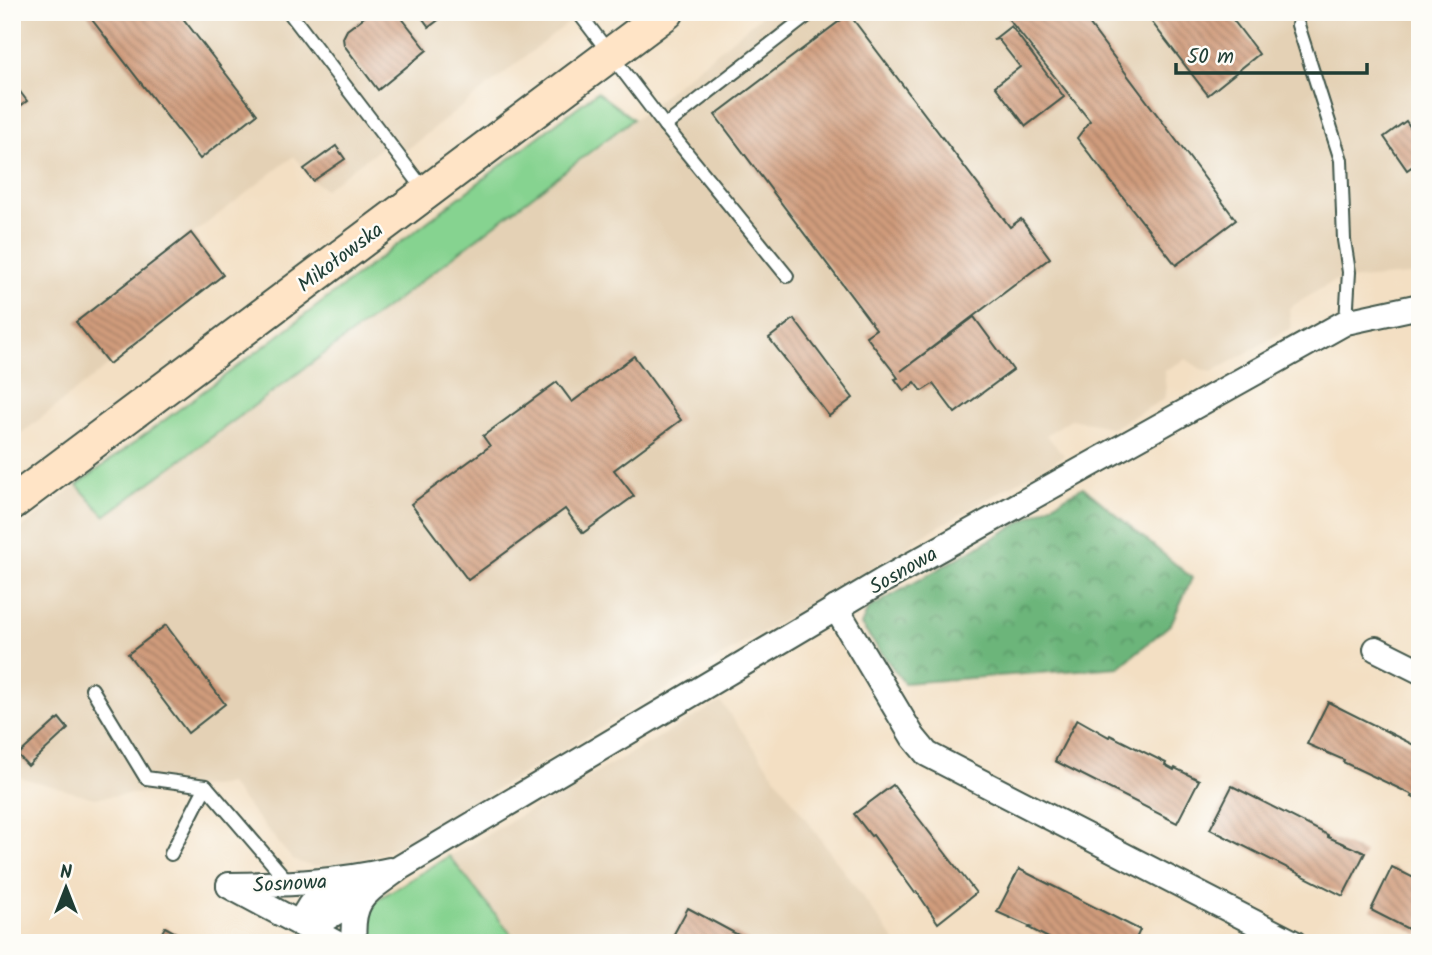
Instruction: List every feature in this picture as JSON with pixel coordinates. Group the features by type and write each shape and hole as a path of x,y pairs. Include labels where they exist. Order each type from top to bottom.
{"main road":[{"name":"Mikołowska","path":"12,503 667,12"}],"street":[{"name":"Sosnowa","path":"357,888 290,884 229,885 304,926 357,888 401,867 836,608 1346,322 1420,306"},
{"path":"836,608 913,737 927,754 1294,943"},
{"path":"1376,649 1420,671"},
{"name":"Sosnowa","path":"354,943 353,917 357,905 357,888"},
{"path":"304,926 336,943"}],"lane":[{"path":"289,12 426,192"},
{"path":"578,12 665,127 788,276"},
{"path":"665,127 812,12"},
{"path":"1298,25 1341,160 1344,240 1349,272 1346,322"},
{"path":"92,689 146,778 205,786 290,884"},
{"path":"171,854 205,786"}],"shaded area":[{"path":"12,12 582,12 409,148 399,153 383,146 325,189 313,181 294,156 193,234 223,275 12,441"},
{"path":"766,12 1420,12 1420,274 1334,281 1289,308 1291,328 1212,372 1201,369 1186,359 1164,371 1164,399 1113,428 1071,419 1046,435 1064,455 1062,457 915,540 444,820 398,846 373,856 338,864 311,866 293,860 229,784 94,798 12,775 12,536 77,485 105,516 604,144"},
{"path":"721,702 896,943 518,943 449,856"}],"green space":[{"path":"597,92 633,119 386,308 105,516 77,485 266,345"},
{"path":"1083,487 1192,578 1171,624 1119,667 904,683 861,625 868,609"},
{"path":"449,856 518,943 371,943 366,923 372,903"}],"building":[{"path":"86,12 178,12 257,114 200,159"},
{"path":"371,12 397,12 427,50 378,90 344,45 343,38 347,30"},
{"path":"418,12 449,12 429,27"},
{"path":"1003,12 1080,12 1236,220 1176,265 1077,138 1090,121"},
{"path":"1144,12 1227,12 1259,54 1208,95"},
{"path":"849,14 1010,227 1021,219 1050,258 901,371 974,317 1013,370 955,413 933,384 922,391 915,382 904,391 895,379 898,378 896,375 866,336 876,329 715,115"},
{"path":"1011,26 1064,97 1026,126 995,86 1020,67 998,39 993,40"},
{"path":"12,81 27,101 12,112"},
{"path":"1406,121 1420,141 1420,161 1407,170 1384,137"},
{"path":"336,146 345,159 313,181 304,169"},
{"path":"191,233 223,275 109,364 76,322"},
{"path":"794,319 853,398 829,416 769,338"},
{"path":"634,356 681,420 614,470 634,496 583,533 565,509 468,580 411,504 490,446 483,436 557,382 572,402"},
{"path":"166,625 225,704 188,733 128,654"},
{"path":"1328,702 1420,748 1420,801 1412,797 1413,795 1343,762 1344,760 1307,744"},
{"path":"59,718 68,729 28,766 18,755"},
{"path":"1077,719 1166,763 1165,765 1174,770 1175,768 1199,780 1177,823 1055,761"},
{"path":"893,785 976,893 938,923 917,892 915,893 873,835 871,836 854,814"},
{"path":"1232,786 1328,837 1365,853 1343,896 1210,829"},
{"path":"1392,867 1420,881 1420,935 1371,910"},
{"path":"1019,869 1140,930 1134,943 1058,943 997,912"},
{"path":"688,908 753,943 669,943"},
{"path":"165,927 194,943 156,943"}]}
